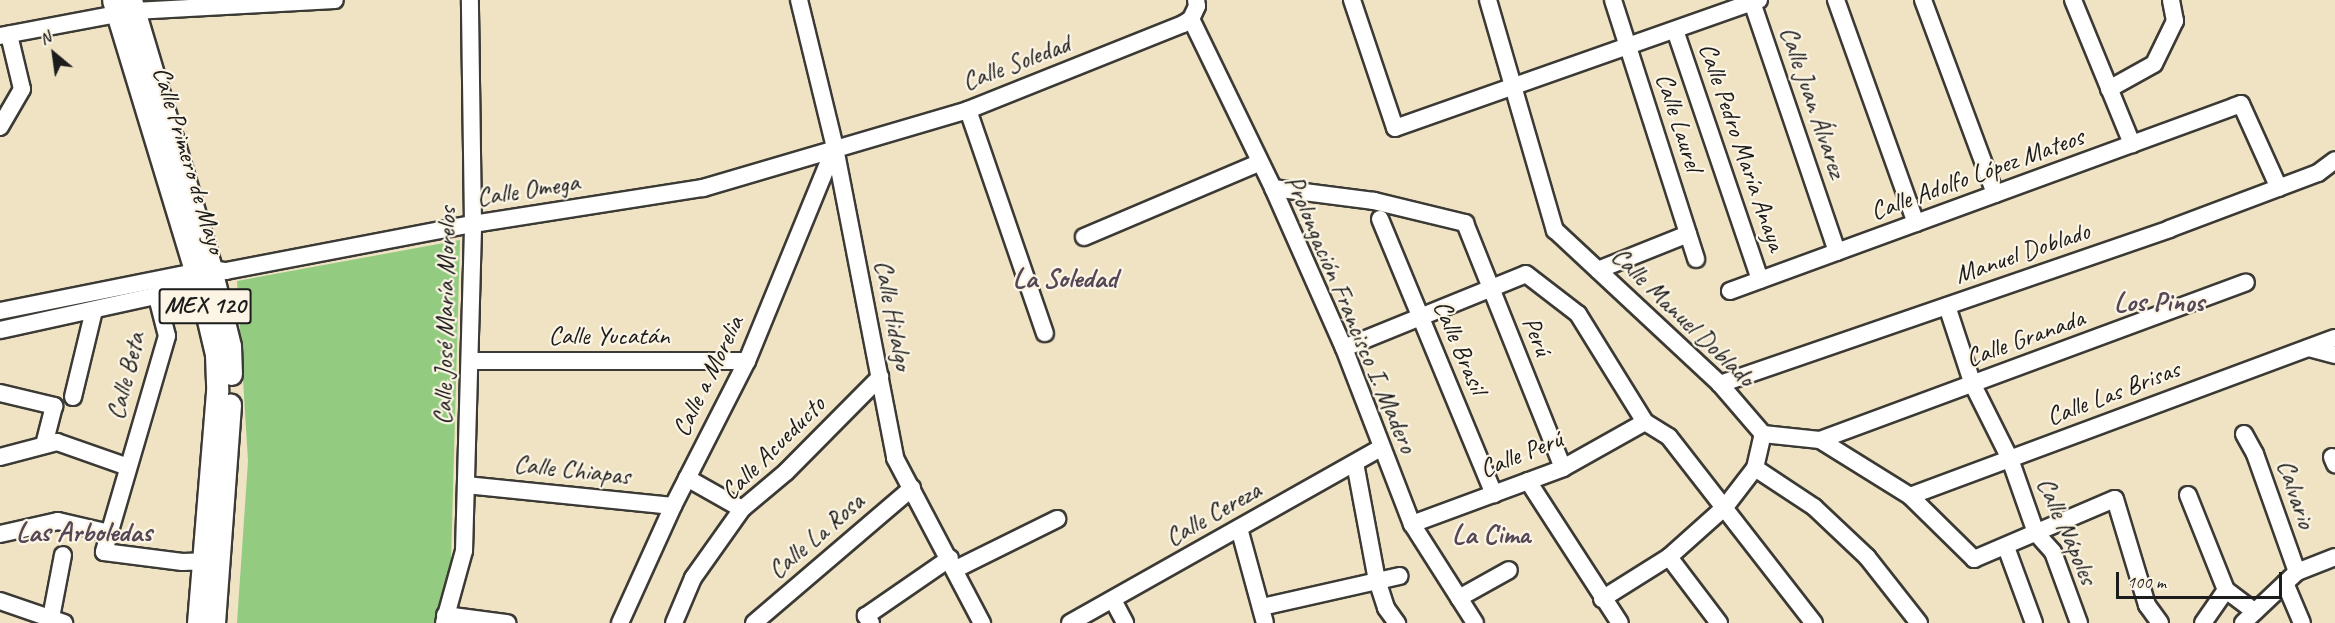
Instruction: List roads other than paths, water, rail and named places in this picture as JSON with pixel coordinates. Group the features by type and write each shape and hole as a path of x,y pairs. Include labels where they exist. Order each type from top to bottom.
{"main road":[{"name":"Calle Primero de Mayo","path":"124,6 209,276 217,392 212,562 214,623"},
{"name":"Calle Primero de Mayo","path":"198,623 212,562"}],"street":[{"path":"0,127 22,89 5,36 124,6 335,0"},
{"name":"Calle José María Morelos","path":"450,620 451,596 464,551 471,361 473,224 470,0"},
{"name":"Calle Hidalgo","path":"799,0 835,148 895,458 953,563 982,623"},
{"path":"1191,19 1197,6 1196,0"},
{"path":"1352,0 1395,128 1756,1"},
{"name":"Calle Manuel Doblado","path":"1488,0 1555,230 1720,384 1762,437"},
{"name":"Calle Laurel","path":"1613,0 1696,260"},
{"path":"1836,0 1916,223"},
{"path":"1925,0 1995,194"},
{"path":"2073,0 2132,144"},
{"path":"2109,89 2154,64 2175,21 2171,0"},
{"name":"Calle Juan Álvarez","path":"1756,1 1837,252"},
{"name":"Calle Soledad","path":"835,148 968,110 1191,19"},
{"name":"Prolongación Francisco I. Madero","path":"1191,19 1258,163 1273,188 1344,348 1380,448 1412,524 1475,623"},
{"name":"Calle Pedro María Anaya","path":"1675,30 1760,280"},
{"name":"Calle Adolfo López Mateos","path":"1730,291 2241,104 2279,188"},
{"path":"968,110 1045,333"},
{"name":"Calle Omega","path":"0,311 209,276 473,224 703,188 835,148"},
{"name":"Calle a Morelia","path":"620,623 673,506 747,361 835,148"},
{"name":"Manuel Doblado","path":"1720,384 2279,188 2318,173 2335,160"},
{"path":"1084,237 1258,163"},
{"name":"Perú","path":"1273,188 1374,201 1465,223 1563,468"},
{"name":"Calle Brasil","path":"1380,219 1494,494"},
{"path":"1598,270 1688,234"},
{"path":"1344,348 1526,274 1578,314 1645,422 1669,437 1814,623"},
{"name":"Calle Omega","path":"0,330 158,297 209,276"},
{"name":"Calle Granada","path":"1820,440 2246,282"},
{"name":"Calle Beta","path":"158,297 166,336 104,552 212,562"},
{"name":"Calle Nápoles","path":"1947,306 1973,385 2010,459 2036,533 2053,552 2079,623"},
{"path":"73,397 94,310"},
{"name":"Calle Las Brisas","path":"1910,496 2335,338"},
{"path":"2310,348 2335,355"},
{"name":"Calle Yucatán","path":"471,361 747,361"},
{"name":"Calle Acueducto","path":"674,623 693,578 742,509 786,472 880,377"},
{"path":"0,393 54,406 44,445"},
{"name":"Calle Perú","path":"1412,524 1563,468 1645,422"},
{"name":"Calvario","path":"2244,434 2255,454 2302,623"},
{"path":"1602,598 1669,556 1725,507 1755,464 1762,437 1820,440 1910,496 1974,559 2115,499 2147,605 2160,623"},
{"name":"Calle Beta","path":"0,457 44,445 72,444 128,467"},
{"name":"Calle Cereza","path":"1070,623 1380,448"},
{"path":"1355,463 1377,580 1386,608 1397,623"},
{"path":"1755,464 1814,507 1867,558 1919,623"},
{"path":"687,478 742,509"},
{"path":"1528,481 1620,623"},
{"name":"Calle Chiapas","path":"466,485 673,506"},
{"name":"Calle La Rosa","path":"754,623 912,488"},
{"path":"2188,495 2226,590 2249,617 2291,577 2335,557"},
{"path":"871,623 866,616 953,563 1058,519"},
{"path":"0,534 58,521 109,533"},
{"path":"1239,528 1263,615 1377,580 1400,576"},
{"path":"2006,547 2034,623"},
{"path":"0,601 55,622 63,555"},
{"path":"1669,556 1719,623"},
{"path":"1459,598 1509,570"},
{"path":"2203,623 2226,590"},
{"path":"1113,600 1125,623"},
{"path":"450,620 507,623"}],"district":[{"name":"La Soledad","path":"1065,278"},
{"name":"Los Pinos","path":"2159,302"},
{"name":"Las Arboledas","path":"84,532"},
{"name":"La Cima","path":"1491,534"}]}
